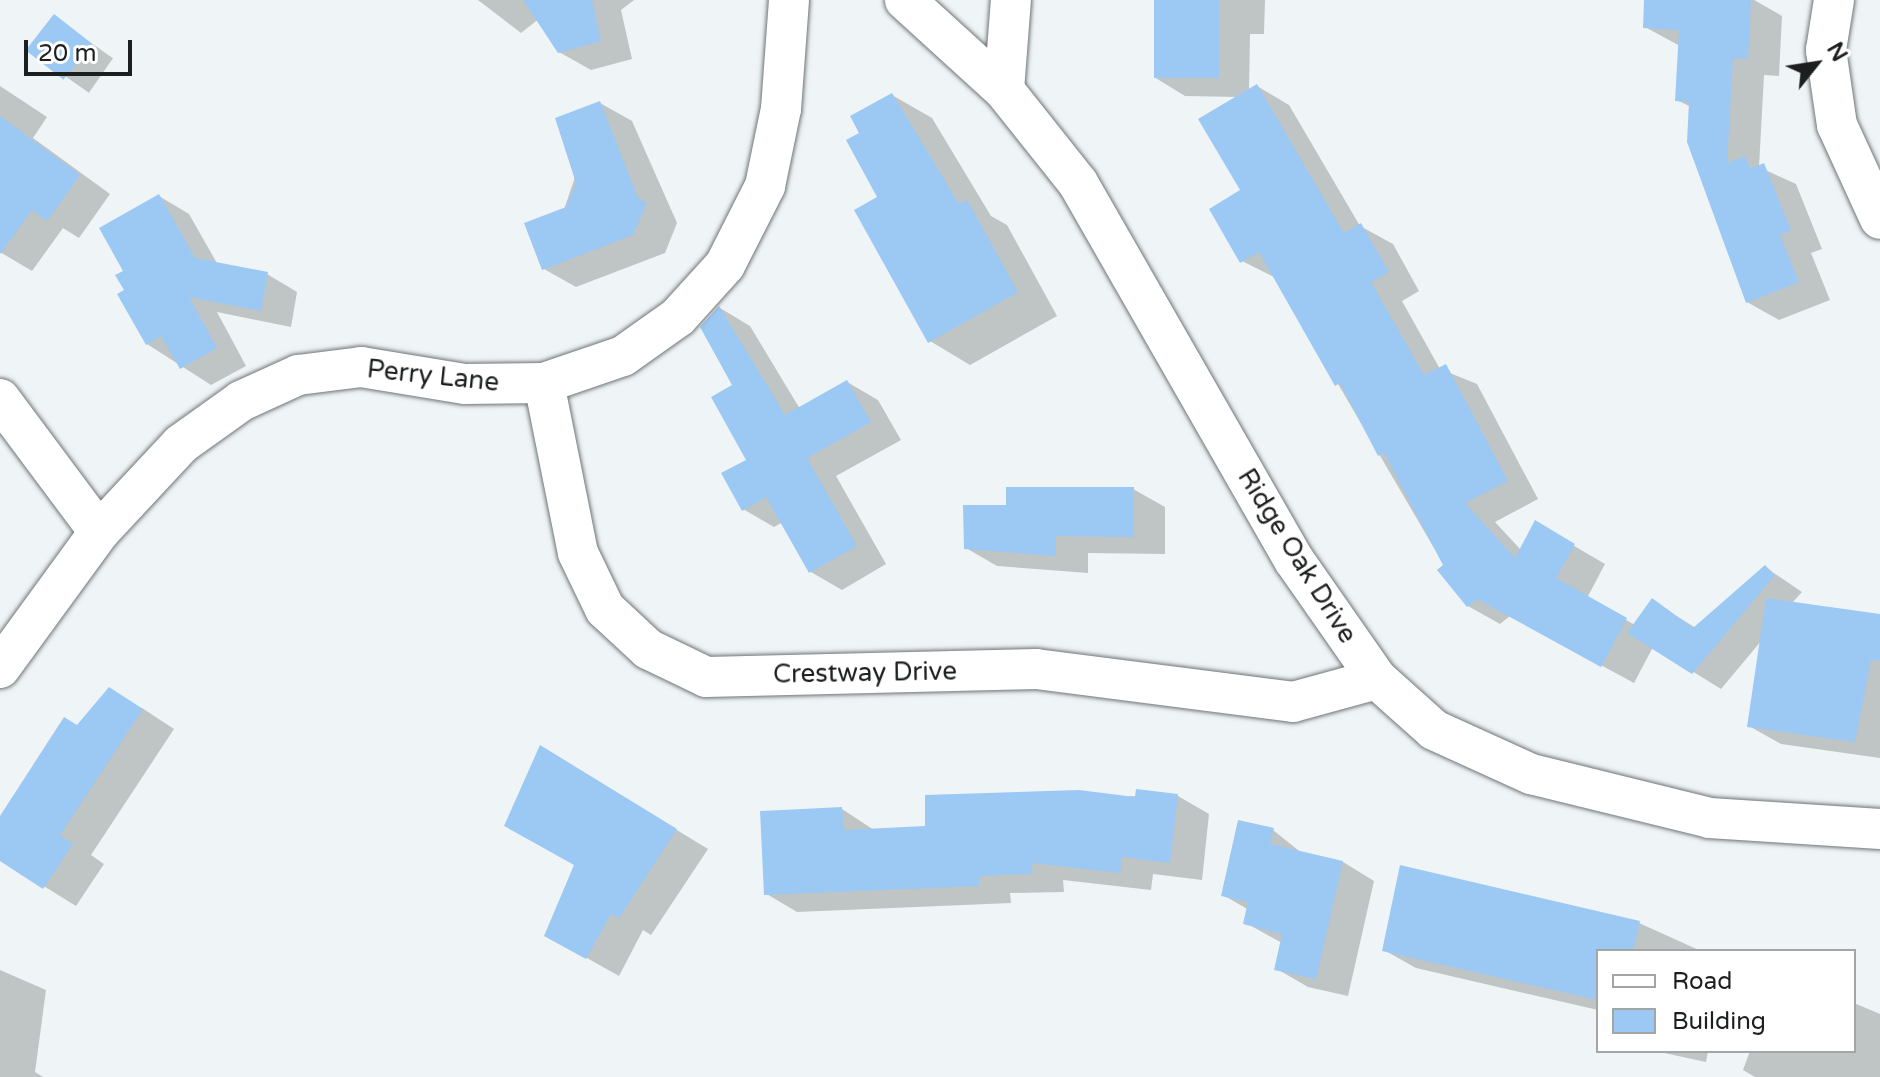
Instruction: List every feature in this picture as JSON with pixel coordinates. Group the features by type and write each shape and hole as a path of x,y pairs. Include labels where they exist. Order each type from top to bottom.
{"street":[{"name":"Perry Lane","path":"0,668 99,532 181,444 241,401 298,375 361,367 465,384 544,383 623,356 678,317 725,265 765,186 781,109 789,0"},
{"name":"Ridge Oak Drive","path":"905,0 1004,90 1078,183 1294,560 1377,679 1434,730 1531,774 1710,818 1880,829"},
{"path":"1004,90 1011,0"},
{"path":"1834,0 1826,50 1837,125 1880,219"},
{"name":"Crestway Drive","path":"544,383 578,553 605,609 648,649 706,677 1036,669 1293,702 1377,679"},
{"path":"0,399 99,532"}],"building":[{"path":"523,0 592,0 601,41 558,53"},
{"path":"1154,0 1219,0 1219,78 1154,78"},
{"path":"1644,0 1751,0 1748,59 1733,58 1727,163 1745,156 1750,169 1764,163 1791,230 1780,235 1799,282 1746,303 1687,142 1689,102 1675,101 1679,30 1643,28"},
{"path":"54,14 92,44 64,80 26,50"},
{"path":"1257,84 1344,233 1361,223 1389,272 1371,282 1424,375 1446,364 1508,481 1465,503 1515,558 1535,520 1575,544 1556,578 1627,618 1601,667 1477,599 1467,607 1437,570 1443,565 1384,453 1378,456 1340,383 1335,386 1259,252 1240,263 1209,209 1240,190 1198,119"},
{"path":"892,93 959,204 967,200 1018,292 928,343 854,210 877,197 846,140 859,133 850,116"},
{"path":"600,101 638,198 647,203 633,235 542,270 524,223 566,207 576,183 555,118"},
{"path":"0,116 80,175 47,221 32,210 0,254"},
{"path":"159,194 195,258 268,272 261,311 189,297 217,348 180,369 161,336 146,345 117,294 124,290 115,275 123,271 99,228"},
{"path":"719,306 785,415 847,380 871,422 807,458 857,546 809,573 766,497 742,511 721,473 746,460 711,397 732,385 700,327"},
{"path":"1006,487 1134,487 1134,537 1056,536 1056,556 964,549 963,505 1006,505"},
{"path":"1765,565 1775,575 1692,674 1627,633 1652,598 1693,628"},
{"path":"1766,598 1880,614 1880,661 1871,660 1855,742 1747,727"},
{"path":"109,687 143,709 60,835 73,844 43,889 0,861 0,816 64,717 77,725"},
{"path":"540,745 677,829 619,918 611,914 586,959 544,936 574,865 504,826"},
{"path":"1136,789 1178,794 1170,863 1122,857 1120,873 1032,863 1032,874 979,876 979,886 764,895 760,811 842,807 844,830 925,826 925,795 1079,790 1135,797"},
{"path":"1238,820 1274,828 1270,844 1343,861 1316,979 1274,970 1282,934 1243,924 1248,902 1221,896"},
{"path":"1400,865 1640,921 1633,949 1596,949 1596,1000 1382,951"}]}
